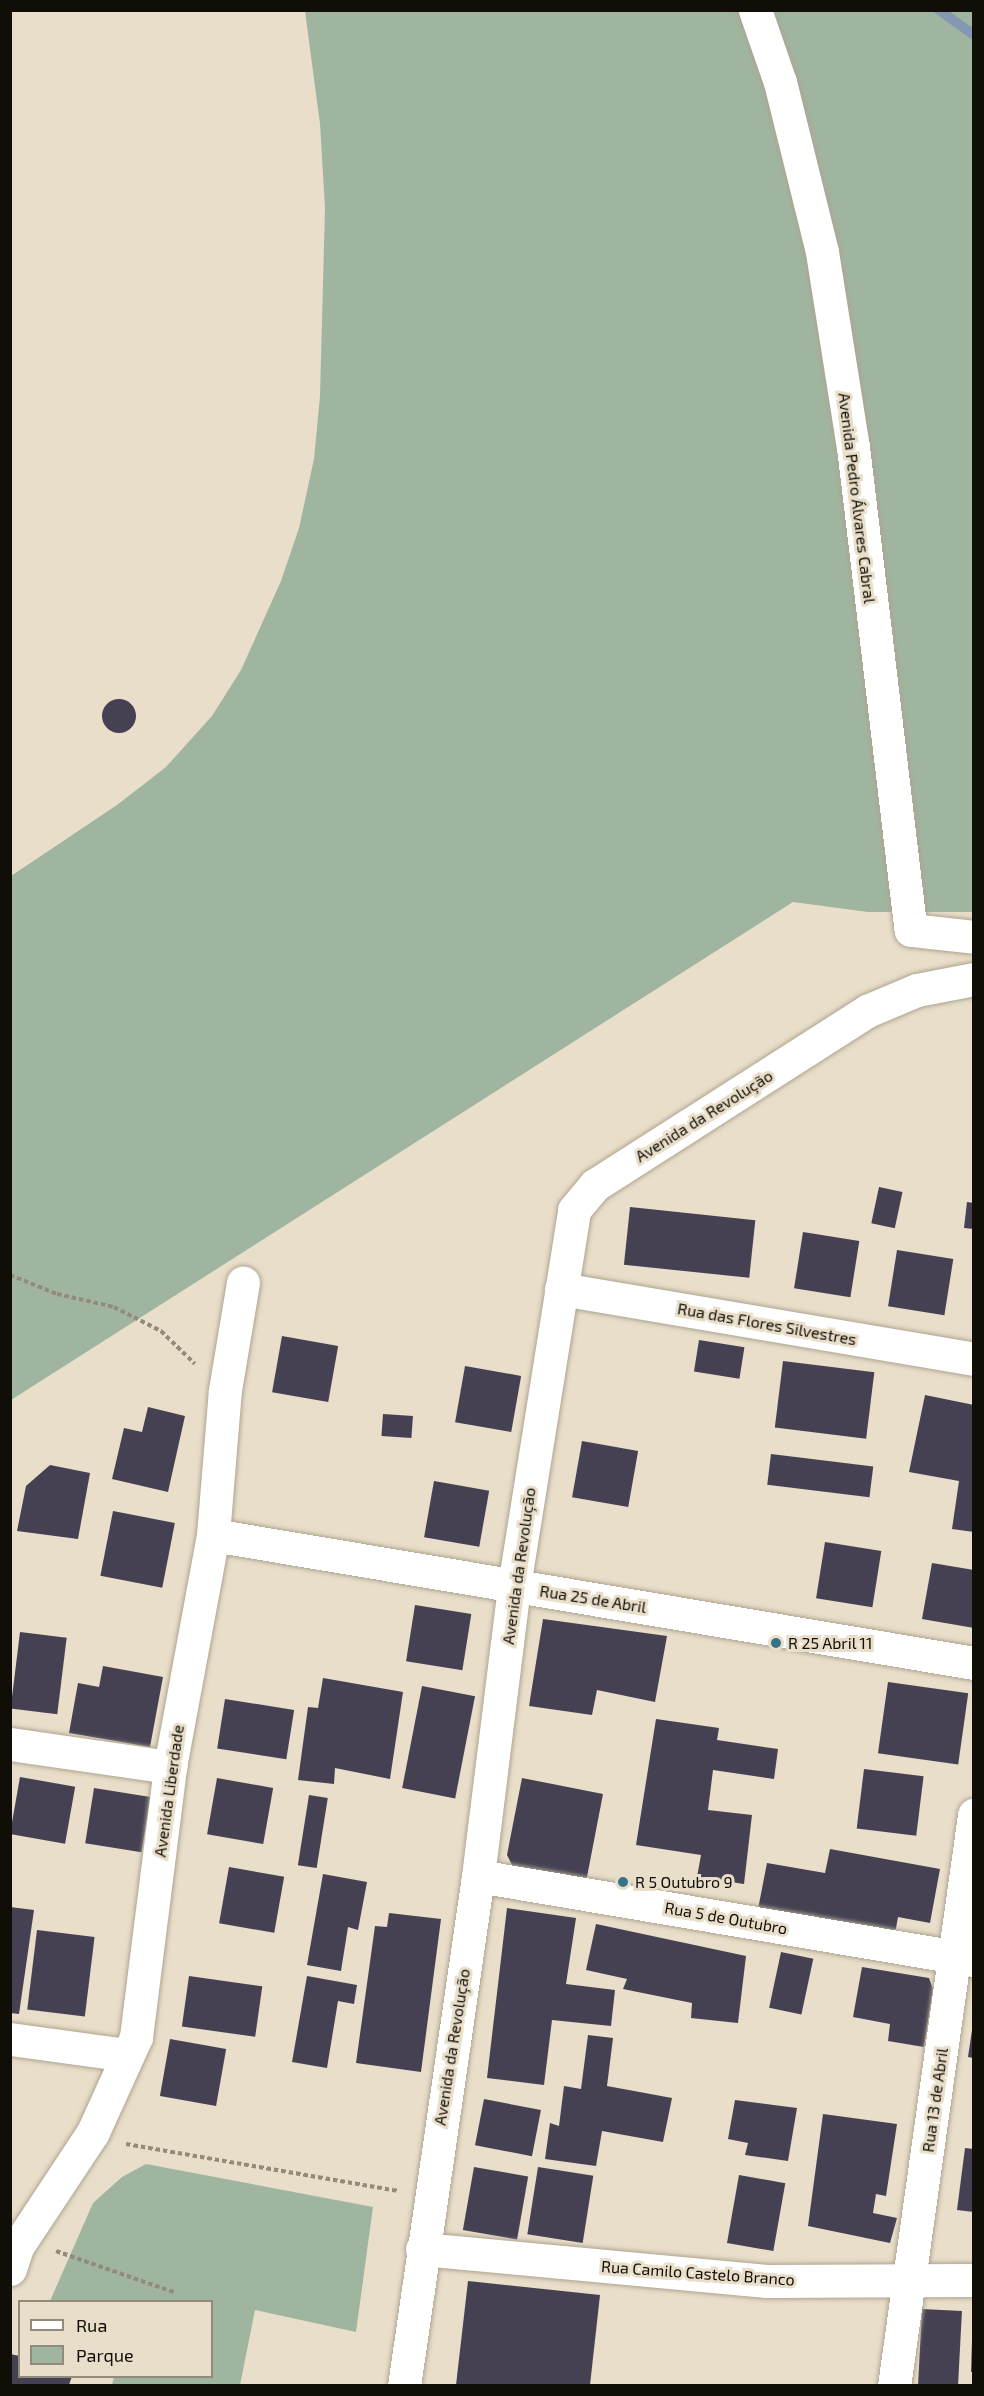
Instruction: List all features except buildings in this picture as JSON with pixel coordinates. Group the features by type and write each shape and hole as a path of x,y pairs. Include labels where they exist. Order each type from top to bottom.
{"street":[{"name":"Avenida Pedro Álvares Cabral","path":"755,10 780,82 822,252 853,447 910,930 974,937"},
{"name":"Avenida da Revolução","path":"404,2385 478,1876 514,1586 572,1216 595,1185 867,1011 917,990 974,979"},
{"name":"Avenida Liberdade","path":"10,2269 26,2234 93,2132 136,2037 170,1767 213,1535 225,1390 243,1283"},
{"name":"Rua das Flores Silvestres","path":"561,1289 974,1359"},
{"name":"Rua 25 de Abril","path":"213,1535 974,1663"},
{"path":"10,1744 170,1767"},
{"name":"Rua 13 de Abril","path":"894,2385 908,2279 964,1958 974,1815"},
{"name":"Rua 5 de Outubro","path":"478,1876 964,1958"},
{"path":"10,2039 127,2055"},
{"name":"Rua Camilo Castelo Branco","path":"422,2249 767,2281 974,2280"}],"path":[{"path":"10,1275 57,1294 114,1307 161,1331 225,1390"},
{"path":"93,2132 121,2143 430,2197"},
{"path":"26,2234 68,2258 176,2293"}],"green space":[{"path":"305,11 973,11 973,912 868,912 793,902 11,1400 11,876 117,805 166,767 212,716 241,670 281,581 299,528 314,459 320,396 325,208 320,124"},
{"path":"146,2164 373,2207 356,2332 255,2310 240,2385 112,2385 114,2378 213,2378 213,2300 50,2300 93,2203 122,2177"}],"waterway":[{"path":"939,10 974,35"}],"place":[{"name":"R 25 Abril 11","path":"776,1643"},
{"name":"R 5 Outubro 9","path":"623,1882"}]}
